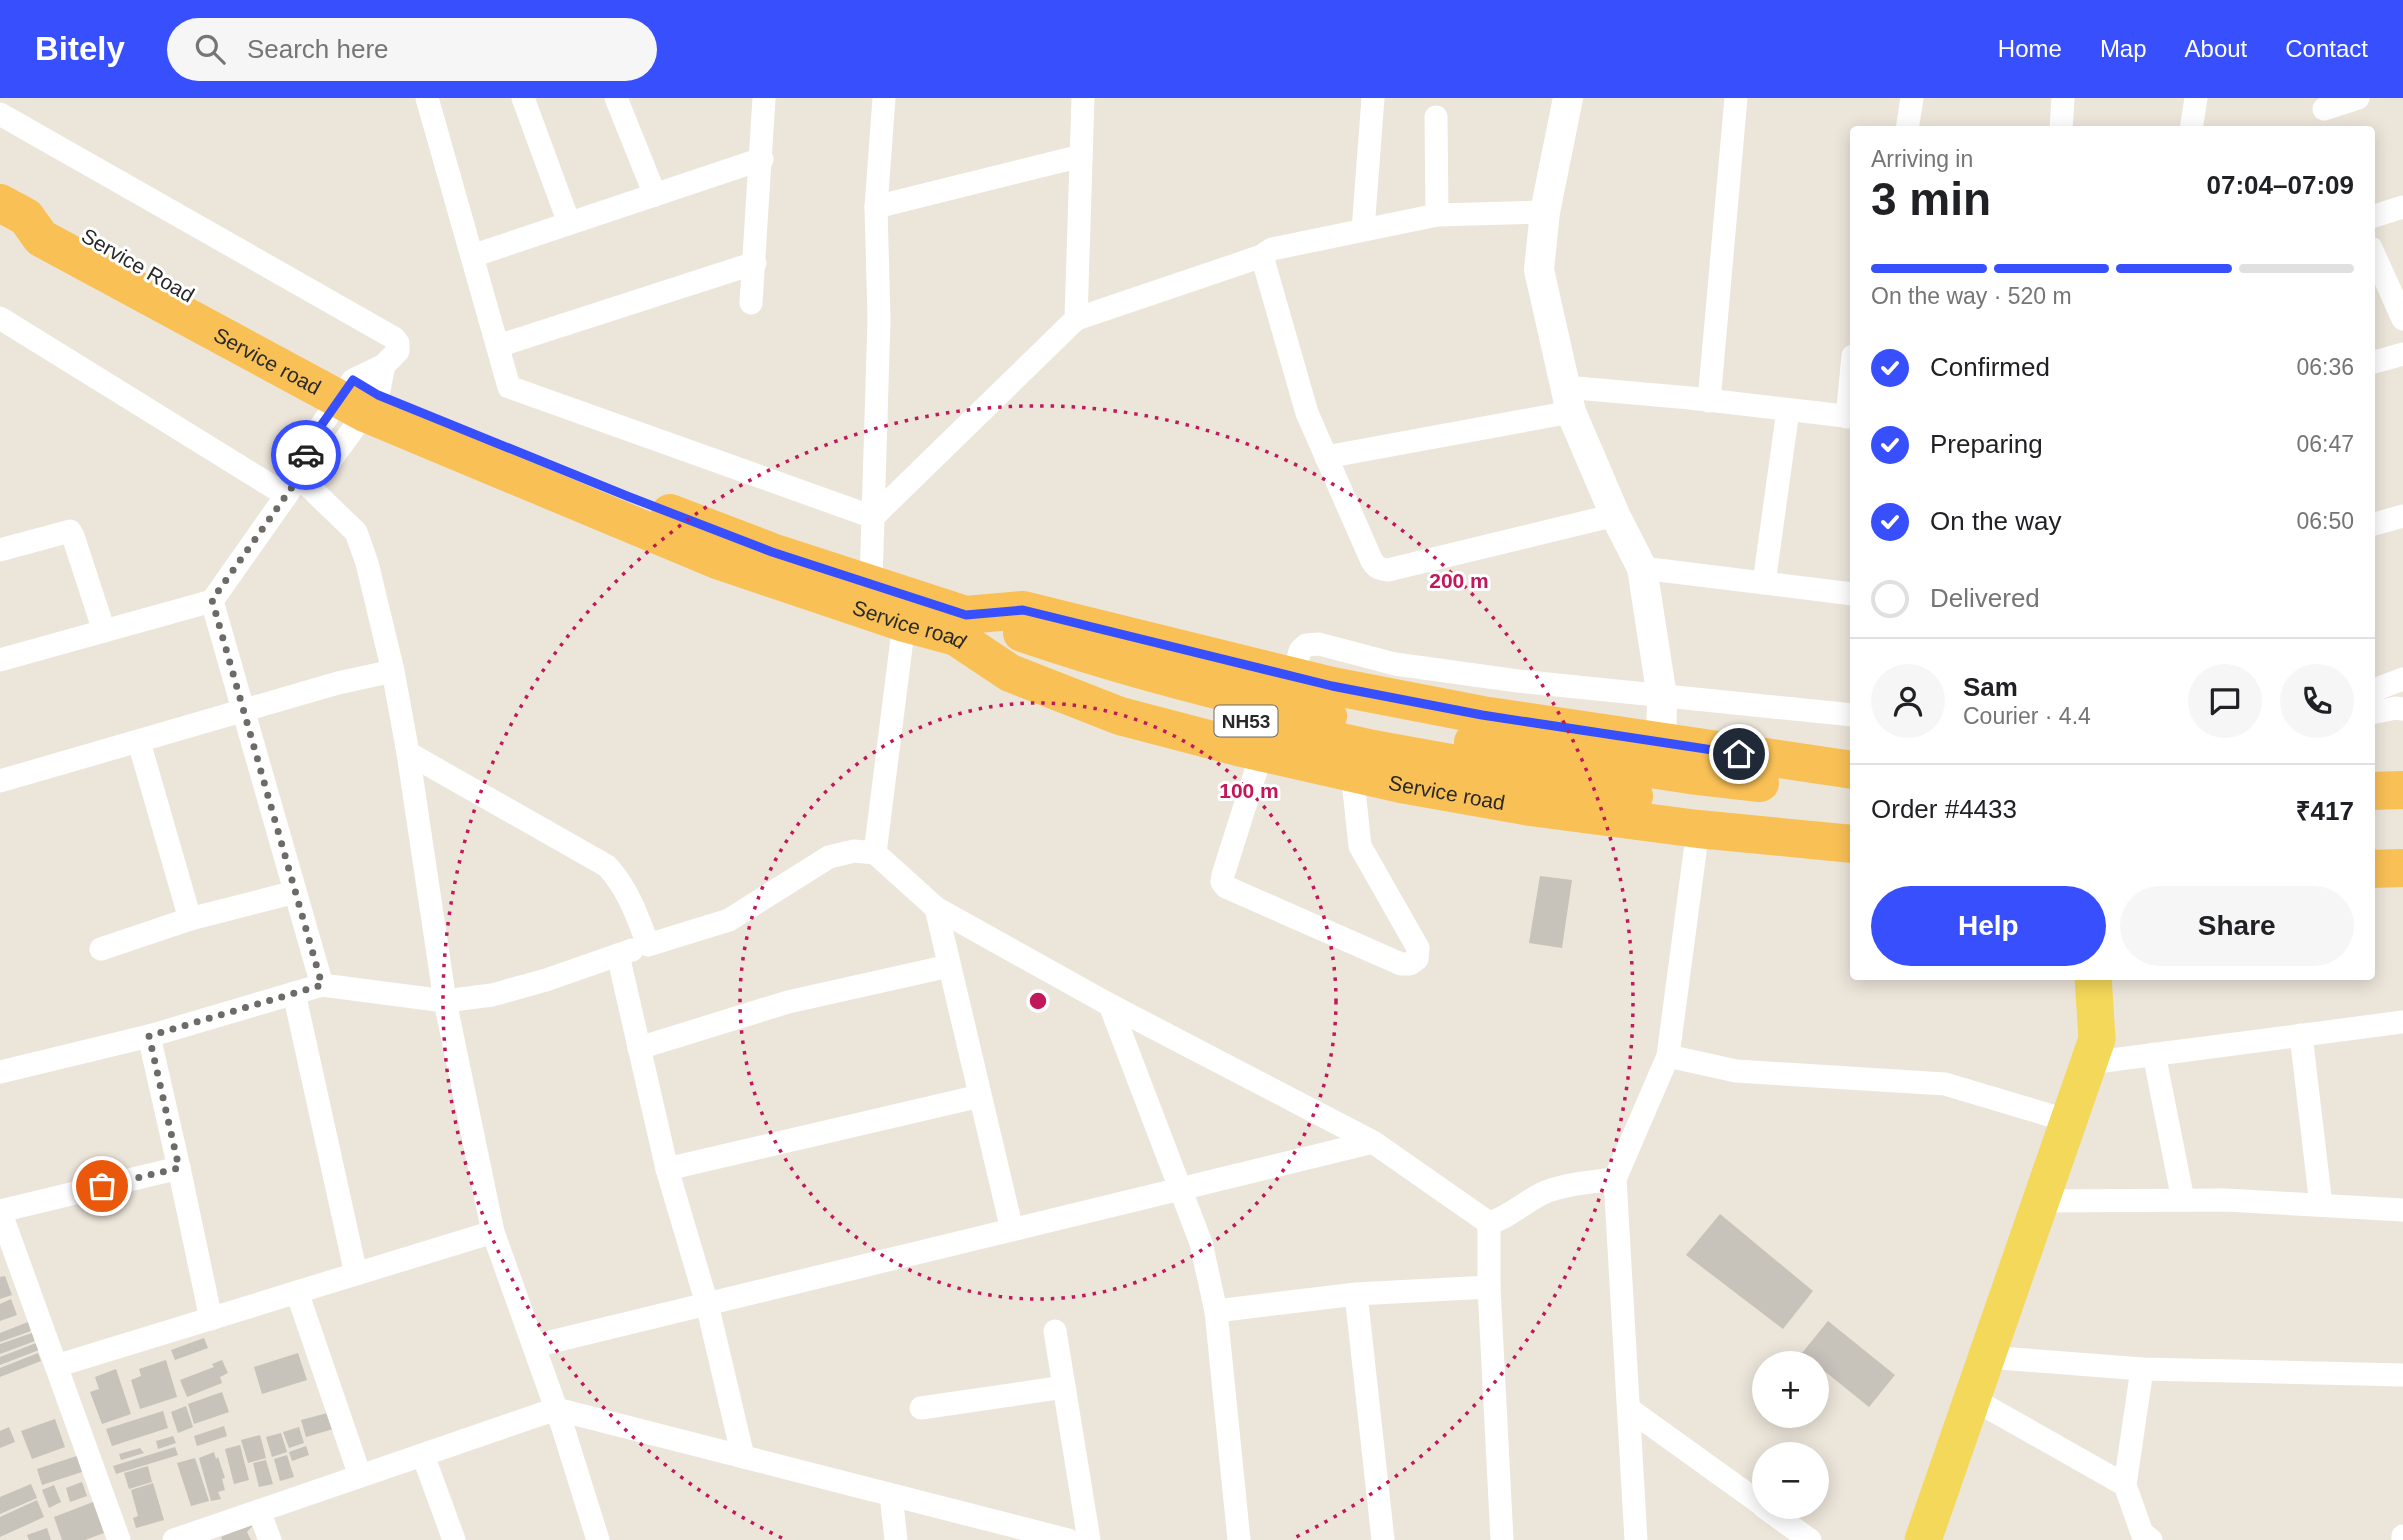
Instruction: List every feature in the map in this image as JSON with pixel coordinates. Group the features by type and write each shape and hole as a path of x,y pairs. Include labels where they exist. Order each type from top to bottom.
{"highway":[{"name":"Service road","path":"13,210 41,238 717,560 904,623 961,626 1010,673 1121,716 1262,752 1530,807 1698,829 1850,844"},
{"name":"Service Road","path":"364,390 760,547 871,582 961,626 1023,610 1332,686 1482,715 1850,770"},
{"name":"NH53","path":"961,626 1075,651 1227,694 1368,725 1690,775 1850,793"},
{"name":"NH53","path":"961,626 1189,709 1373,749 1660,801 1850,817"},
{"path":"2375,791 2403,790"},
{"path":"2375,817 2403,817"},
{"path":"2375,842 2403,842"},
{"path":"2375,869 2403,868"}],"main road":[{"path":"1923,1540 2097,1039 2093,980"}],"street":[{"path":"428,98 509,387 873,517"},
{"path":"523,98 569,223"},
{"path":"616,98 655,195"},
{"path":"751,303 764,98"},
{"path":"871,582 879,319 876,207 884,98"},
{"path":"1076,319 1083,98"},
{"path":"1363,230 1373,98"},
{"path":"1568,98 1545,212 1539,270 1568,399 1615,515 1642,568 1662,697 1661,743"},
{"path":"1709,401 1736,98"},
{"path":"1908,126 1912,98"},
{"path":"2061,126 2063,98"},
{"path":"2192,126 2196,98"},
{"path":"2325,112 2358,98"},
{"path":"0,114 394,338 398,343 398,351 364,390 330,461 297,480 212,600 0,660"},
{"path":"1436,117 1437,215"},
{"path":"876,207 1082,156"},
{"path":"472,256 762,159"},
{"path":"2375,216 2403,207"},
{"path":"873,517 1076,319 1262,256 1272,249 1437,215 1545,212"},
{"path":"1262,256 1307,413 1371,559 1380,569 1388,570 1615,515"},
{"path":"2375,257 2403,319"},
{"path":"498,346 755,263"},
{"path":"0,318 297,480 356,532 367,563 393,671 408,752 445,1001 493,1232 556,1409 598,1540"},
{"path":"2375,362 2403,354"},
{"path":"1326,457 1568,399 1709,401 1850,417"},
{"path":"1764,583 1788,410"},
{"path":"2375,524 2403,516"},
{"path":"0,550 69,531 73,536 104,631"},
{"path":"1642,568 1850,594"},
{"path":"212,600 322,985"},
{"path":"875,853 904,623"},
{"path":"1293,676 1300,652 1306,645 1318,643 1395,664 1662,697 1850,715"},
{"path":"0,781 338,683 393,671"},
{"path":"2375,690 2403,679"},
{"path":"2375,712 2403,709"},
{"path":"139,742 190,919"},
{"path":"408,752 607,866 621,882 633,903 648,945"},
{"path":"1262,752 1222,882 1226,887 1401,964 1410,964 1417,959 1418,948 1360,846 1352,772"},
{"path":"1636,1540 1615,1179 1668,1056 1698,829"},
{"path":"0,1072 149,1036 322,985 445,1001 492,995 729,920 829,857 854,851 875,853 936,908 1110,1004 1373,1142 1489,1223"},
{"path":"100,949 190,919 295,892"},
{"path":"936,908 1012,1230"},
{"path":"618,955 667,1169 707,1304 743,1457"},
{"path":"639,1048 788,1002 949,966"},
{"path":"294,993 356,1274"},
{"path":"1110,1004 1201,1243 1216,1311 1239,1540"},
{"path":"2089,1063 2403,1022"},
{"path":"2301,1035 2321,1205"},
{"path":"149,1036 211,1319"},
{"path":"2154,1054 2183,1200"},
{"path":"1668,1056 1735,1071 1945,1084 2069,1121"},
{"path":"667,1169 980,1096"},
{"path":"534,1346 1373,1142"},
{"path":"119,1540 0,1211 179,1168"},
{"path":"1489,1223 1503,1219 1525,1202 1549,1191 1615,1179"},
{"path":"2042,1201 2226,1200 2403,1210"},
{"path":"1489,1223 1489,1287 1502,1540"},
{"path":"57,1366 493,1232"},
{"path":"1216,1311 1356,1294 1489,1287"},
{"path":"297,1293 360,1476"},
{"path":"1356,1294 1383,1540"},
{"path":"1055,1331 1089,1540"},
{"path":"1987,1357 2142,1369 2403,1375"},
{"path":"2142,1369 2125,1485 2144,1538"},
{"path":"921,1408 1064,1387"},
{"path":"1973,1399 2125,1485"},
{"path":"174,1540 556,1409 1068,1540"},
{"path":"1629,1409 1752,1498"},
{"path":"423,1455 454,1540"},
{"path":"891,1495 896,1540"},
{"path":"259,1511 270,1540"},
{"path":"1781,1519 1810,1540"}],"building":[{"path":"1540,876 1572,880 1562,948 1529,943"},
{"path":"1720,1214 1813,1291 1783,1329 1686,1255"},
{"path":"5,1276 12,1295 0,1299 0,1277"},
{"path":"11,1299 17,1315 0,1321 0,1304"},
{"path":"1828,1321 1895,1375 1869,1407 1829,1375 1829,1351 1804,1351"},
{"path":"28,1322 31,1331 0,1342 0,1333"},
{"path":"32,1333 35,1341 0,1354 0,1344"},
{"path":"204,1338 208,1348 175,1360 171,1350"},
{"path":"36,1343 39,1350 0,1365 0,1357"},
{"path":"38,1353 41,1361 0,1377 0,1368"},
{"path":"298,1353 307,1380 262,1394 254,1367"},
{"path":"166,1360 177,1397 140,1409 131,1380 141,1376 139,1369"},
{"path":"222,1360 228,1373 220,1377 222,1383 187,1397 180,1380 214,1367 212,1364"},
{"path":"116,1369 131,1414 102,1424 90,1392 99,1389 95,1377"},
{"path":"222,1392 229,1412 194,1424 188,1404"},
{"path":"186,1406 193,1427 178,1433 171,1412"},
{"path":"163,1411 168,1428 112,1446 106,1429"},
{"path":"335,1411 340,1427 306,1437 301,1420"},
{"path":"55,1419 65,1447 32,1459 21,1431"},
{"path":"224,1426 227,1436 197,1446 194,1436"},
{"path":"9,1427 15,1442 0,1448 0,1431"},
{"path":"299,1427 304,1443 289,1448 283,1432"},
{"path":"281,1433 287,1452 272,1457 266,1437"},
{"path":"260,1435 266,1458 248,1463 241,1440"},
{"path":"173,1436 176,1443 158,1449 156,1441"},
{"path":"240,1445 249,1480 234,1484 225,1449"},
{"path":"306,1446 309,1455 292,1461 289,1452"},
{"path":"175,1447 178,1455 116,1474 113,1466"},
{"path":"140,1448 144,1453 121,1460 119,1454"},
{"path":"214,1452 225,1478 222,1479 225,1490 218,1492 221,1499 211,1501 199,1458"},
{"path":"83,1454 88,1470 42,1485 37,1469"},
{"path":"287,1455 294,1477 280,1481 274,1459"},
{"path":"195,1458 209,1501 191,1506 177,1463"},
{"path":"266,1460 273,1484 259,1487 253,1463"},
{"path":"148,1466 152,1482 129,1489 124,1473"},
{"path":"82,1482 87,1496 70,1502 66,1488"},
{"path":"153,1483 164,1520 136,1528 133,1518 138,1516 131,1490"},
{"path":"31,1484 37,1498 0,1514 0,1497"},
{"path":"54,1485 61,1502 49,1508 42,1490"},
{"path":"37,1500 44,1517 0,1537 0,1517"},
{"path":"93,1502 104,1533 85,1540 62,1540 54,1517"},
{"path":"254,1524 247,1532 251,1540 222,1540 221,1537"},
{"path":"47,1528 51,1540 29,1540 27,1535"}],"way so far":[{"path":"102,1186 179,1168 149,1036 322,985 212,600 307,466 306,455"}],"route":[{"path":"306,455 306,447 353,380 378,395 772,552 966,615 1023,610 1332,686 1482,715 1739,754"}]}
